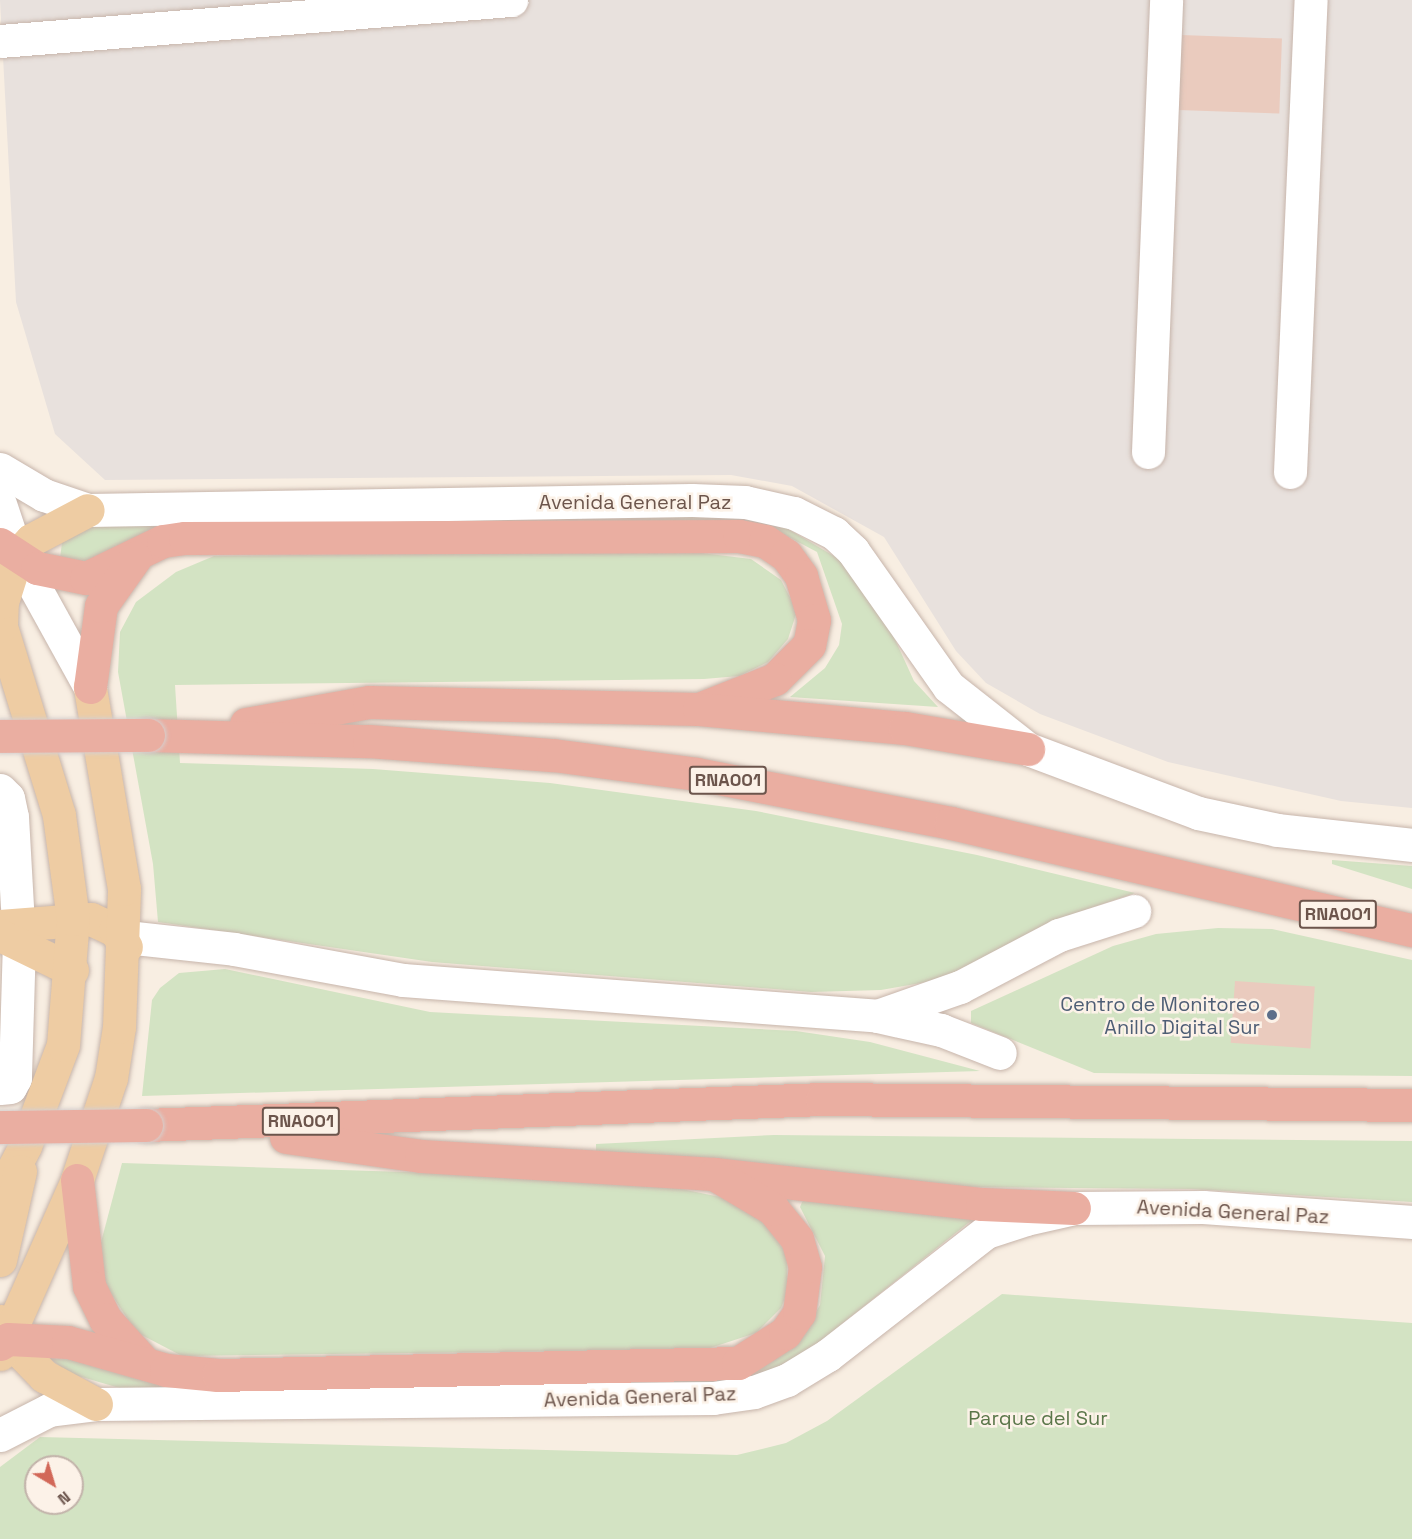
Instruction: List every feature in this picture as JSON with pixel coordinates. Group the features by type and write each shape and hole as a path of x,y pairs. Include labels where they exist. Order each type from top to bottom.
{"highway":[{"path":"9,549 61,577 86,578 138,554 185,538 739,536 765,542 786,555 801,576 813,620 809,645 775,679 699,709"},
{"path":"90,687 101,606 138,554"},
{"path":"182,736 369,702 699,709 905,728 1028,749"},
{"name":"RNA001","path":"0,736 148,735 369,741 553,755 697,774 940,821 1412,930"},
{"name":"RNA001","path":"13,1137 146,1125 204,1125 822,1099 1412,1105"},
{"path":"204,1125 421,1156 493,1158 714,1174 970,1202 1074,1208"},
{"path":"2,1338 68,1342 145,1362 218,1375 708,1368 738,1363 785,1333 799,1313 805,1267 797,1239 773,1209 714,1174"},
{"path":"77,1180 89,1286 105,1319 145,1362"}],"main road":[{"path":"0,1194 13,1137 63,1045 72,970 73,920 59,815 1,625 9,549 48,526 88,510"},
{"path":"90,687 117,825 126,942 111,1077 77,1180 2,1338 44,1376 96,1404"},
{"path":"9,932 73,920 106,924 126,942"},
{"path":"9,932 72,970"},
{"path":"0,1260 13,1137"}],"street":[{"path":"0,41 235,11 511,0"},
{"path":"1148,452 1166,0"},
{"path":"1290,472 1311,0"},
{"name":"Avenida General Paz","path":"0,469 44,495 88,510 692,500 745,502 794,513 834,533 854,551 949,687 1028,749 1197,813 1277,830 1412,845"},
{"path":"0,504 9,549 90,687"},
{"path":"0,790 8,798 12,817 9,932 15,1078 10,1087 0,1088"},
{"path":"877,1016 960,987 1059,935 1134,911"},
{"path":"126,942 234,949 403,980 877,1016 941,1030 1000,1053"},
{"name":"Avenida General Paz","path":"0,1435 49,1410 96,1404 689,1398 754,1392 787,1380 828,1355 986,1232 1074,1208 1203,1207 1412,1222"}],"shaded area":[{"path":"0,0 1412,0 1412,808 1341,801 1168,762 1040,714 986,683 956,651 884,537 792,486 731,475 105,480 55,434 16,302"}],"green space":[{"path":"730,516 778,523 844,562 881,609 914,681 938,707 790,697 825,668 839,645 842,624 817,552 770,527 158,530 81,564 60,559 62,542 93,525"},
{"path":"685,551 751,559 781,580 797,611 788,639 768,662 739,676 704,679 175,685 180,763 373,769 550,783 756,811 977,855 1135,893 1082,911 938,980 881,990 811,992 432,962 158,922 153,864 118,672 120,632 136,602 176,572 214,556"},
{"path":"1332,860 1412,866 1412,889 1332,864"},
{"path":"1218,928 1272,929 1412,960 1412,1076 1094,1073 971,1023 971,1011 1113,946 1156,934"},
{"path":"225,969 430,1012 796,1031 870,1042 980,1071 142,1096 152,1000 160,988 179,973"},
{"path":"774,1135 1412,1141 1412,1202 1191,1189 965,1187 596,1152 596,1144"},
{"path":"122,1163 499,1175 667,1186 720,1197 761,1219 787,1254 787,1293 781,1308 756,1333 707,1349 182,1356 136,1332 106,1286 100,1246"},
{"path":"803,1200 977,1216 823,1339 786,1365 749,1377 684,1383 123,1389 68,1373 51,1359 748,1373 797,1343 820,1305 825,1256 800,1207"},
{"name":"Parque del Sur","path":"1002,1294 1412,1323 1412,1539 0,1539 0,1467 40,1437 737,1455 786,1443 827,1421"}],"building":[{"path":"1181,35 1282,39 1279,113 1178,110"},
{"name":"Centro de Monitoreo Anillo Digital Sur","path":"1235,981 1315,987 1310,1048 1231,1043"}],"place":[{"name":"Centro de Monitoreo Anillo Digital Sur","path":"1272,1015"}]}
